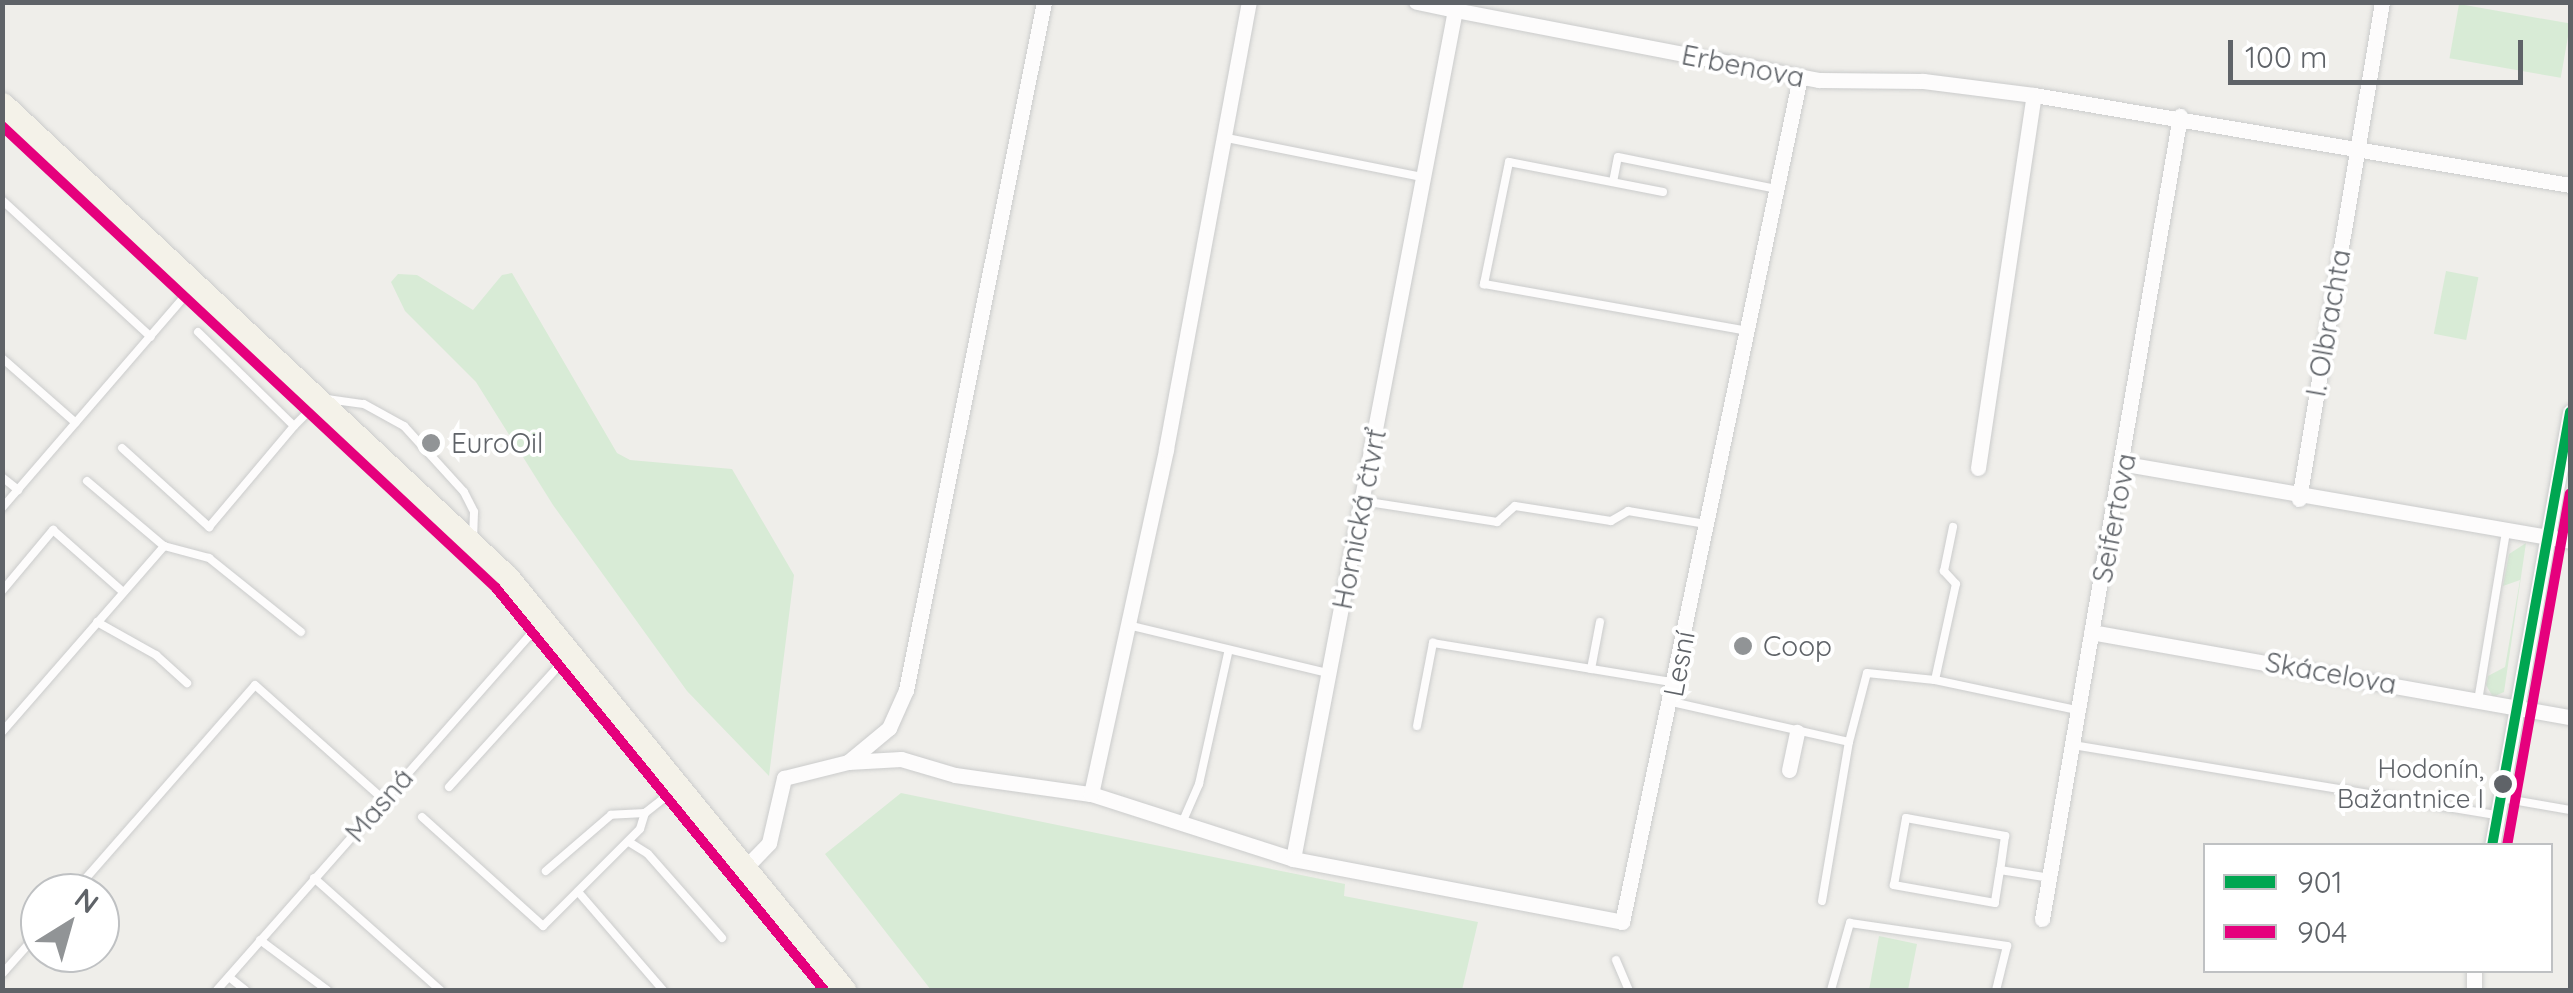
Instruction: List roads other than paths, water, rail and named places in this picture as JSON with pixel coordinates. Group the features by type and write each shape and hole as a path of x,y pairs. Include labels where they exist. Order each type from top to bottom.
{"main road":[{"path":"2,105 472,541 543,620 843,990"}],"street":[{"path":"848,762 889,728 906,690 1044,2"},
{"path":"1091,794 1128,625 1249,2"},
{"path":"1416,2 1456,10"},
{"name":"I. Olbrachta","path":"2298,498 2382,2"},
{"name":"Erbenova","path":"1456,10 1800,77 1922,81 2034,94 2570,185"},
{"name":"Hornická čtvrť","path":"1293,859 1456,10"},
{"name":"Lesní","path":"1293,859 1622,922 1672,702 1800,77"},
{"path":"1978,468 2034,94"},
{"name":"Seifertova","path":"2042,920 2091,632 2125,464 2180,116"},
{"path":"2492,843 2570,412"},
{"path":"2125,464 2298,498 2570,541"},
{"name":"Skácelova","path":"2091,632 2570,718"},
{"path":"889,728 901,760"},
{"path":"1789,770 1797,732"},
{"path":"744,870 769,843 784,778 848,762 901,760 954,774 1091,794 1180,827 1293,859"}],"lane":[{"path":"1222,137 1424,177"},
{"path":"1613,182 1618,158 1776,189"},
{"path":"1663,192 1510,162 1484,284 1747,330"},
{"path":"2,200 150,337"},
{"path":"2,508 196,284"},
{"path":"198,332 294,426"},
{"path":"2,358 76,423"},
{"path":"122,448 209,527 321,399 364,404 404,426 464,492 474,512 472,541"},
{"path":"2,478 18,490"},
{"path":"87,481 164,546 209,558 300,632"},
{"path":"1362,502 1497,522 1515,506 1611,522 1628,511 1706,524"},
{"path":"1935,680 1956,584 1944,572 1953,527"},
{"path":"2,591 53,530 123,592"},
{"path":"2478,700 2506,530"},
{"path":"2,732 164,546"},
{"name":"Masná","path":"218,990 543,620"},
{"path":"97,622 156,655 187,684"},
{"path":"1591,669 1600,622"},
{"path":"1128,625 1228,653 1329,674"},
{"path":"1417,726 1433,643 1676,682"},
{"path":"1180,827 1199,784 1228,653"},
{"path":"449,787 570,654"},
{"path":"1822,901 1849,742 1867,672 1935,680 2078,710"},
{"path":"90,873 255,685 384,799"},
{"path":"1672,702 1849,742"},
{"path":"2072,745 2497,815"},
{"path":"422,817 544,926 629,842 644,813 678,787"},
{"path":"2500,797 2570,810"},
{"path":"546,871 612,814 644,813"},
{"path":"1906,818 2005,836 2000,870 1995,902 1894,886 1906,818"},
{"path":"629,842 648,854 722,938"},
{"path":"2000,870 2050,878"},
{"path":"314,878 440,990"},
{"path":"580,894 664,990"},
{"path":"1830,990 1850,923 2007,946 1996,990"},
{"path":"260,940 327,990"},
{"path":"2,974 20,954"},
{"path":"1616,960 1629,990"},
{"path":"229,977 245,990"}],"place":[{"name":"EuroOil","path":"431,443"},
{"name":"Coop","path":"1743,646"},
{"name":"Hodonín, Bažantnice I","path":"2503,784"}]}
